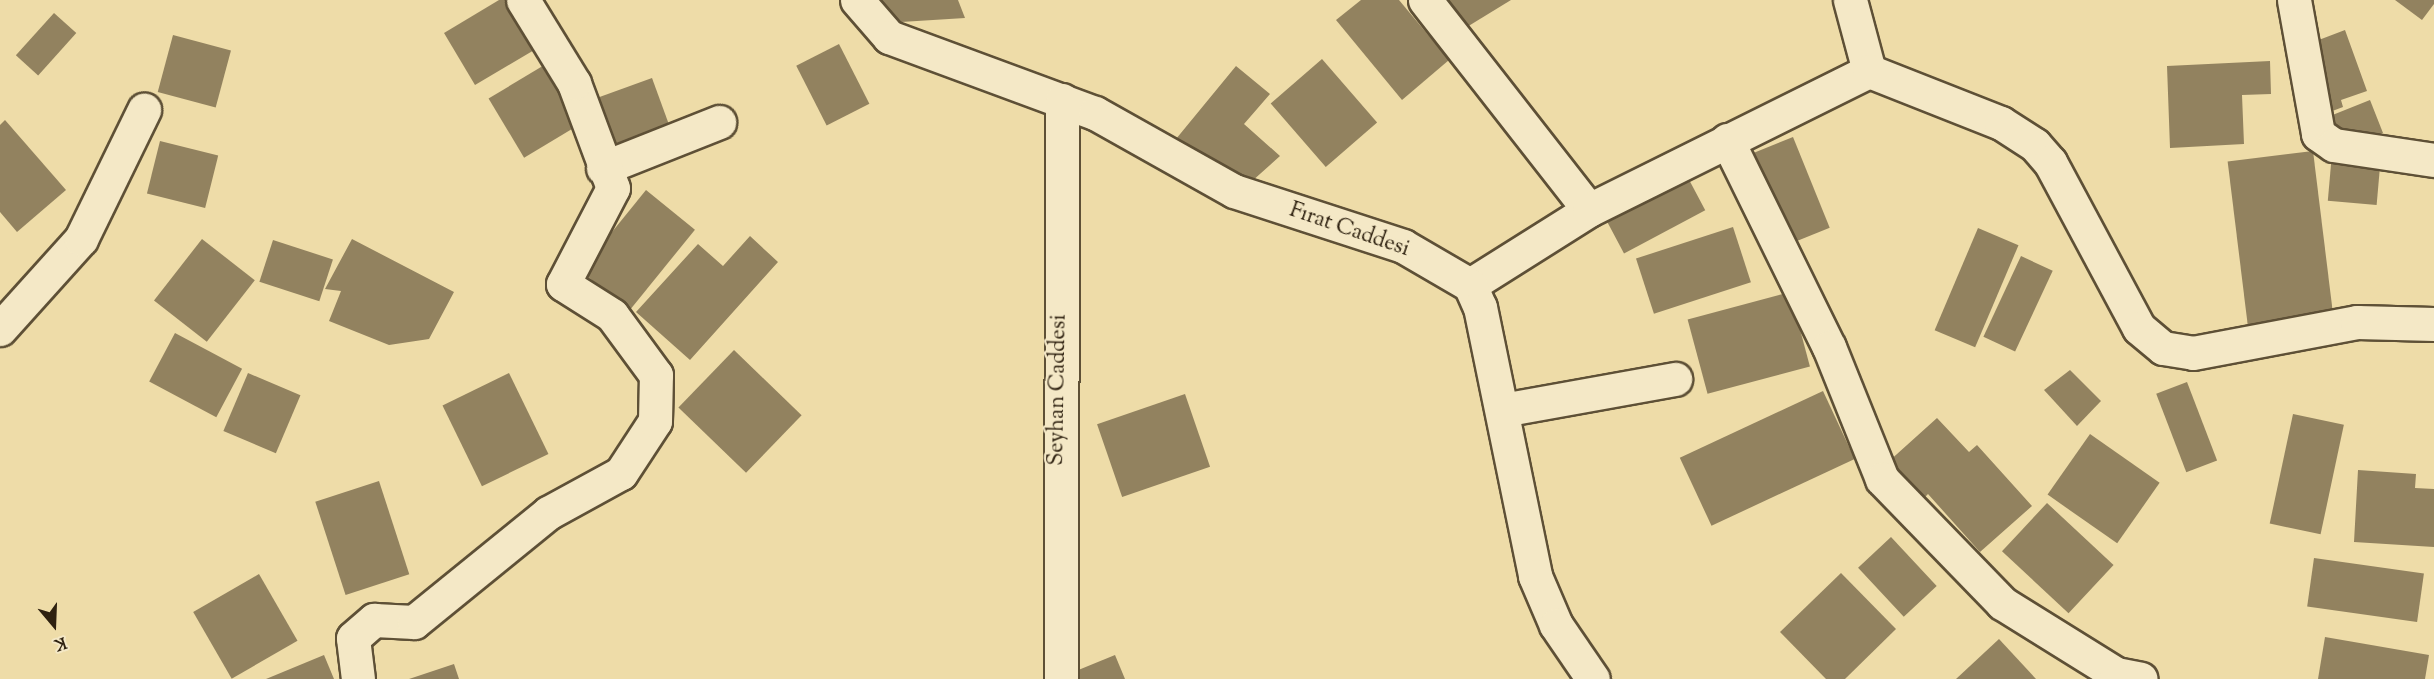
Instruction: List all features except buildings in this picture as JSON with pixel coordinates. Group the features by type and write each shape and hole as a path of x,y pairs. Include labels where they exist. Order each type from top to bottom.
{"street":[{"path":"358,679 353,638 374,620 414,622 548,513 621,472 655,420 656,375 612,315 563,284 613,188 603,168 574,83 523,0"},
{"name":"Fırat Caddesi","path":"857,0 889,37 1062,100 1123,126 1234,191 1403,246 1470,285"},
{"path":"1425,0 1589,210"},
{"path":"1850,0 1869,71"},
{"path":"2294,0 2318,134 2334,145 2434,160"},
{"path":"1593,679 1556,625 1535,576 1502,410 1470,285 1589,210 1869,71 2001,123 2035,145 2050,162 2139,328 2163,348 2193,353 2357,322 2434,324"},
{"name":"Seyhan Caddesi","path":"1061,679 1062,100"},
{"path":"0,329 81,239 144,110"},
{"path":"603,168 719,122"},
{"path":"1727,140 1829,348 1881,479 2002,603 2116,674 2141,679"},
{"path":"1502,410 1675,379"}]}
